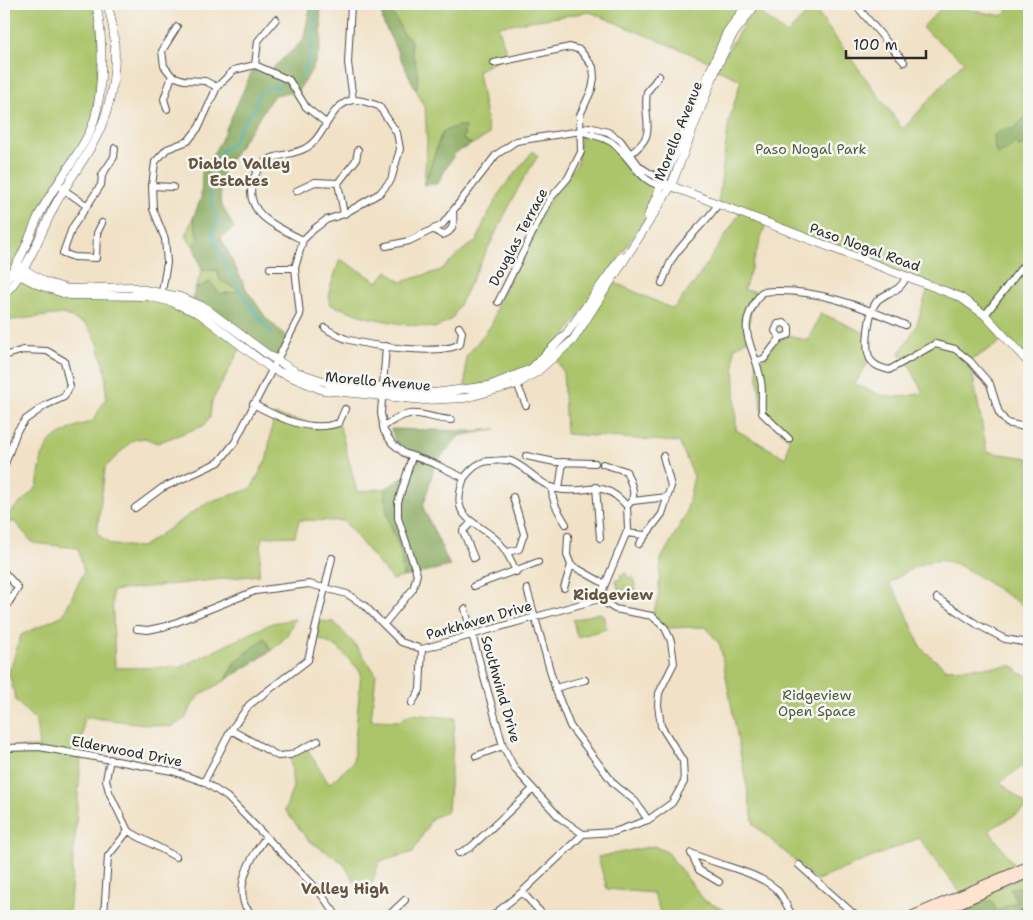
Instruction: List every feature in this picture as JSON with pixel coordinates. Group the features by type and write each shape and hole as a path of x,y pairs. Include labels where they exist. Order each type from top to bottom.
{"main road":[{"path":"912,916 947,910 1029,866"},
{"path":"930,916 1029,873"}],"street":[{"path":"4,294 32,252 60,187 91,128 98,102 100,58 96,4"},
{"path":"4,282 18,271 40,214 101,127 113,81 113,27 107,4"},
{"path":"351,4 348,63 353,100"},
{"name":"Morello Avenue","path":"18,271 69,295 162,295 204,307 276,361 296,372 328,382 434,393 489,386 515,380 531,369 568,333 651,211 727,32 748,4"},
{"name":"Morello Avenue","path":"162,295 200,314 272,369 323,390 424,400 465,398 538,371 574,340 671,186 716,69 732,36 756,4"},
{"path":"855,4 904,62"},
{"path":"255,65 258,41 276,19"},
{"path":"177,27 162,51 164,66 172,76 184,80 204,81 217,87"},
{"name":"Douglas Terrace","path":"494,64 558,48 580,50 589,59 593,67 594,78 592,89 581,107 581,152 577,164 549,200 498,302"},
{"path":"162,295 167,263 165,238 153,209 152,186 155,162 167,149 188,141 199,127 217,87 234,70 255,65 289,80 306,107 326,123"},
{"path":"167,109 164,99 172,76"},
{"path":"628,155 646,140 648,129 647,92 650,84 659,76"},
{"path":"135,508 162,488 219,462 235,442 300,315 295,268 303,240 326,220 344,214 380,193 391,180 400,149 397,133 379,106 353,100 338,109 326,123 316,140 306,149 266,161 256,172 252,182 251,195 254,206 262,218 303,240"},
{"path":"386,246 408,241 442,225 496,155 516,141 581,131 589,127 608,132 620,140 628,155 640,167 662,183 671,186"},
{"path":"102,222 97,234 96,258 74,257 63,253 72,228 86,205 101,186 102,175 114,157 115,148"},
{"path":"344,214 338,183 356,160 358,150"},
{"path":"296,191 315,182 338,183"},
{"path":"152,186 173,187"},
{"name":"Paso Nogal Road","path":"671,186 960,297 985,315 1029,363"},
{"path":"60,187 86,205"},
{"path":"662,283 672,260 697,229 709,219 718,204"},
{"path":"433,229 442,236 450,231 453,226 452,212"},
{"path":"985,315 1029,258"},
{"path":"270,268 295,268"},
{"path":"906,277 902,287 877,302 872,310 867,334 870,359 877,367 889,370 935,344 955,349 990,384 999,413 1007,423 1029,428"},
{"path":"789,439 762,413 761,383 756,360 748,340 746,318 751,306 762,292 780,290 834,299 872,310 905,325"},
{"path":"325,328 345,338 386,346 439,350 453,348 462,341 462,332 459,327"},
{"path":"756,360 764,359 780,338"},
{"path":"386,346 384,396 381,413 383,427 392,443 412,458 435,464 464,478"},
{"path":"4,356 23,350 47,351 64,361 70,386 64,397 46,405 25,420 17,431 4,467"},
{"path":"515,380 526,405"},
{"path":"253,404 283,420 327,427 339,423 345,409"},
{"path":"383,427 402,414 425,414 435,418 451,420"},
{"path":"526,456 563,462 595,463"},
{"path":"639,544 662,514 671,486 663,456"},
{"path":"384,624 413,589 417,574 398,518 398,502 412,458"},
{"path":"516,572 508,552 494,537 471,523 461,513 458,494 464,478 471,468 484,461 511,460 556,488 574,491 596,487 616,494 630,504 667,497"},
{"path":"563,462 556,488 551,495 566,524"},
{"path":"492,916 522,892 583,834 614,832 648,820 672,803 684,782 683,761 661,726 658,705 659,693 674,663 671,641 665,628 652,616 615,609 599,599 626,533 630,504 635,494 626,471 603,464"},
{"path":"596,487 600,538"},
{"path":"508,552 520,549 524,534 513,497"},
{"path":"471,523 464,531 474,558"},
{"path":"626,533 645,535"},
{"path":"568,536 568,556 572,565 605,584"},
{"path":"204,782 231,730 249,704 308,660 332,558"},
{"path":"474,586 516,572 538,562"},
{"path":"564,588 572,565"},
{"path":"4,572 18,588 4,610"},
{"name":"Parkhaven Drive","path":"137,629 148,630 167,626 255,591 309,584 347,594 364,605 401,642 422,649 599,599"},
{"path":"527,589 555,688 570,726 614,784 635,801 648,820"},
{"path":"936,598 978,625 1005,639 1029,643"},
{"name":"Southwind Drive","path":"465,609 503,746 515,769 560,818 583,834"},
{"path":"412,703 420,690 422,649"},
{"path":"555,688 585,680"},
{"path":"231,730 278,756 290,755 318,741"},
{"path":"476,756 503,746"},
{"name":"Elderwood Drive","path":"4,748 39,747 110,759 172,771 204,782 227,797 318,890 338,916"},
{"path":"110,759 106,780 109,792 128,831 176,857"},
{"path":"459,852 470,847 533,789"},
{"path":"104,916 108,856 128,831"},
{"path":"254,916 244,904 244,877 252,854 266,837"},
{"path":"719,882 699,870 691,854 708,862 750,875 777,890 792,916"},
{"path":"799,865 856,916"},
{"path":"522,892 544,916"},
{"path":"388,916 405,900"}],"green space":[{"path":"12,4 96,4 100,58 91,128 4,282 4,8"},
{"path":"311,4 319,4 321,18 321,41 316,60 297,92 274,95 223,171 220,202 234,228 221,238 246,289 266,318 289,339 277,361 192,302 195,289 210,282 220,294 240,291 220,280 217,270 202,270 193,245 199,239 193,218 201,198 202,172 220,142 255,65 269,71 303,41"},
{"path":"381,4 748,4 713,63 590,12 498,26 507,54 478,71 489,135 472,144 463,141 465,128 444,132 440,138 424,185 427,141 425,108 383,22"},
{"path":"381,4 389,4 403,34 411,39 412,53 418,76 416,90 383,22"},
{"path":"1014,4 1029,4 1029,363 1007,338 970,361 987,452 1029,458 1029,607 1019,603 970,571 947,561 922,564 889,583 902,603 921,648 946,669 1014,666 1019,673 1029,676 1029,762 1000,782 1029,807 989,830 1018,871 962,895 919,838 817,880 754,825 720,645 706,627 665,628 652,616 658,599 661,559 686,514 694,476 679,442 566,434 563,371 554,357 573,340 611,281 673,309 695,282 740,213 718,204 729,121 741,80 716,69 754,8 787,34 813,7 903,129 964,61 922,28 944,5 1002,16","holes":["766,223 929,285 916,327 899,354 908,362 923,393 895,397 881,395 855,384 870,359 867,334 821,313 808,341 789,335 776,343 764,359 756,361 762,413 789,439 786,458 736,430 734,348 748,340 751,306 762,292 744,290"]},
{"path":"1029,112 1029,136 1026,145 1019,147 1014,142 1009,149 998,155 995,150 994,135 1004,129 1014,129"},
{"path":"458,126 465,127 463,140 472,144 455,153 437,184 424,185 444,131"},
{"path":"581,131 615,145 634,169 661,187 651,211 567,333 531,369 465,390 466,357 492,324 498,302 549,200 577,164"},
{"path":"533,151 538,156 521,183 452,319 435,328 402,324 366,317 329,304 330,288 340,259 378,282 387,271 401,282 441,270 463,250 477,241 484,222 502,189"},
{"path":"193,218 199,239 193,245 185,236"},
{"path":"202,270 217,270 241,291 220,294 210,282 195,289"},
{"path":"19,276 69,295 148,296 200,314 241,347 212,401 210,417 203,426 157,443 145,438 133,440 105,468 97,533 111,545 142,547 208,502 251,489 267,458 274,415 327,427 339,423 357,492 386,488 387,514 402,560 403,577 392,580 344,521 299,520 295,536 262,537 259,575 112,591 115,668 181,667 272,623 295,619 286,637 271,651 265,639 235,662 226,680 203,693 194,702 185,719 171,727 84,717 69,916 4,916 4,748 39,747 36,721 16,701 9,673 21,635 63,615 84,572 78,548 33,543 14,521 4,526 4,518 37,487 42,457 51,440 74,427 93,421 106,398 106,374 97,341 87,325 63,314 4,321 4,294"},
{"path":"391,429 474,431 496,429 459,436 435,464 423,507 450,566 403,577 401,553 387,514 386,488 406,476 411,458 398,448"},
{"path":"626,573 628,578 633,577 637,593 620,595 616,580 621,579 620,575"},
{"path":"599,613 603,615 607,629 577,637 573,620"},
{"path":"317,621 334,622 357,647 376,674 371,720 400,721 410,714 455,718 448,811 432,818 413,852 379,862 370,889 359,888 342,862 308,840 285,810 293,787 290,755 306,747 329,784 353,763 361,672 337,647 314,637"},
{"path":"265,638 271,651 226,680 235,662"},
{"path":"654,846 667,852 705,901 737,916 662,916 653,893 607,889 598,857"},
{"path":"1029,873 1029,911 1021,916 949,916 948,910"},
{"path":"1029,880 1029,905 1021,909 1017,916 958,916 974,904 991,900 997,911 1016,901 1010,888 1022,887"}],"waterway":[{"path":"301,77 311,50 315,4"},
{"path":"273,334 246,300 216,244 212,232 217,223 210,195 214,170 222,150 232,145 240,128 256,107 258,95 271,87 280,87"}],"district":[{"name":"Diablo Valley Estates","path":"239,172"},
{"name":"Ridgeview","path":"613,595"},
{"name":"Valley High","path":"345,889"}],"park label":[{"name":"Paso Nogal Park","path":"811,149"},
{"name":"Ridgeview Open Space","path":"817,704"}]}
